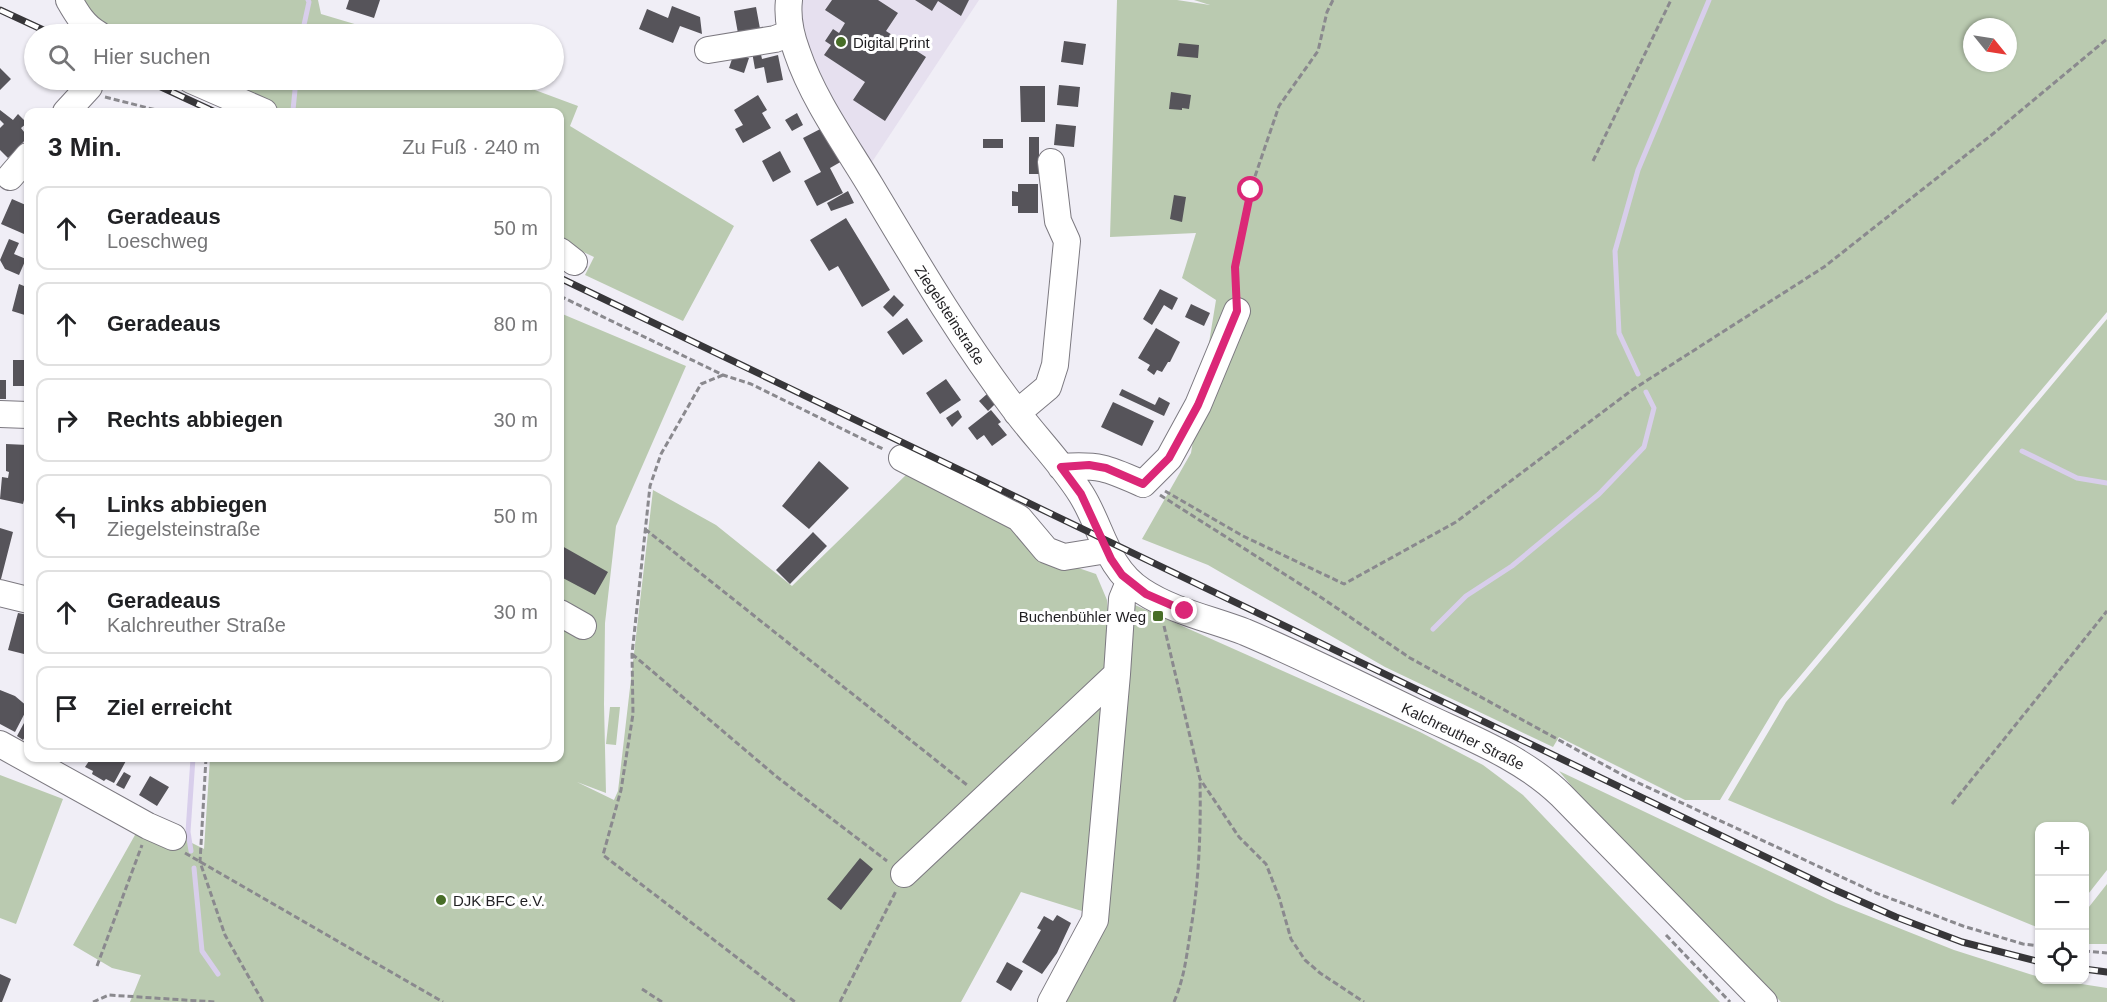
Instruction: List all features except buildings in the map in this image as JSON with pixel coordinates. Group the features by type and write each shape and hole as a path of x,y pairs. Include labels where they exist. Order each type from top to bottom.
{"street":[{"path":"69,0 85,24"},
{"name":"Ziegelsteinstraße","path":"789,0 791,33 805,72 866,179 933,292 981,364 1061,467 1087,505 1115,566 1129,582"},
{"path":"708,50 775,39 791,33"},
{"path":"70,108 86,90"},
{"path":"214,90 255,108"},
{"path":"8,180 24,161"},
{"path":"1017,412 1048,387 1055,365 1067,241 1058,221 1051,162"},
{"path":"1061,467 1097,466 1145,482 1169,458 1179,441 1198,405 1237,311"},
{"path":"0,414 24,415"},
{"path":"902,458 1019,518 1046,550 1064,558 1107,550"},
{"path":"1051,1002 1095,920 1122,599 1129,582"},
{"name":"Kalchreuther Straße","path":"1129,582 1165,603 1242,631 1295,654 1498,752 1536,774 1561,795 1764,1002"},
{"path":"0,593 24,599"},
{"path":"564,615 583,626"},
{"path":"904,874 1117,674"},
{"path":"0,744 24,757"},
{"path":"32,762 148,826 173,837"}],"path":[{"path":"1237,311 1235,267 1251,190 1279,106 1318,51 1327,12 1333,0"},
{"path":"1593,160 1671,0"},
{"path":"1145,482 1243,536 1344,584 1456,522 1632,390 1824,267 1994,133 2107,39"},
{"path":"94,90 101,95 149,108"},
{"path":"564,298 723,375 751,384 902,458"},
{"path":"723,375 700,384 661,454 650,486 632,654 633,714 621,790 603,855 795,1002"},
{"path":"1145,482 1410,658 1628,778 1876,893 1963,927 2035,945"},
{"path":"645,529 984,799"},
{"path":"1239,545 1243,536"},
{"path":"1952,804 2107,611"},
{"path":"1164,625 1200,779 1197,895 1183,980 1174,1002"},
{"path":"632,654 777,777 904,874 840,1002"},
{"path":"206,762 200,862 225,935 263,1002"},
{"path":"1200,779 1239,837 1266,864 1279,897 1291,939 1305,960 1320,973 1364,1002"},
{"path":"97,966 148,826"},
{"path":"173,837 187,855 443,1002"},
{"path":"1665,934 1730,1002"},
{"path":"2089,951 2107,953"},
{"path":"642,989 662,1002"},
{"path":"93,1002 109,995 215,1002"}],"shaded area":[{"path":"799,0 979,0 868,168 808,59"}],"green space":[{"path":"76,0 318,0 321,14 354,24 105,24 82,11"},
{"path":"1117,0 1177,0 1210,5 1194,0 2107,0 2107,312 1780,700 1720,800 1685,800 1559,737 1553,747 1385,667 1208,565 1142,539 1191,453 1216,300 1182,278 1196,233 1110,237"},
{"path":"230,90 535,90 578,106 570,126 734,226 683,321 585,275 594,257 564,243 564,108 269,108"},
{"path":"564,315 686,366 616,526 605,623 606,793 577,782 614,800 618,791 653,490 716,525 792,586 909,472 1028,532 1049,558 1096,574 1107,600 1111,659 1085,912 1021,892 961,1002 130,1002 141,975 112,968 73,945 144,819 204,849 210,762 564,762"},
{"path":"2107,319 2107,870 2089,893 2089,822 2035,822 2035,926 1728,800 1786,702"},
{"path":"1135,605 1420,732 1483,765 1523,795 1720,1002 1058,1002 1103,920"},
{"path":"610,707 620,707 616,745 606,744"},
{"path":"1559,771 1836,903 1954,950 2035,976 2035,984 2082,984 2107,988 2107,1002 1781,1002 1589,807"},
{"path":"0,775 63,799 16,924 0,918"},
{"path":"2107,884 2107,944 2089,944 2089,907"}],"waterway":[{"path":"304,24 308,0"},
{"path":"1638,374 1619,333 1615,251 1638,170 1709,0"},
{"path":"293,108 295,90"},
{"path":"1433,629 1466,596 1512,566 1599,494 1644,447 1654,408 1646,392"},
{"path":"2022,451 2077,478 2107,483"},
{"path":"191,851 188,832 193,762"},
{"path":"194,868 202,951 218,974"}],"railway":[{"path":"0,10 30,24"},
{"path":"168,90 206,108"},
{"path":"564,280 1826,886 1896,917 1962,942 2035,961"},
{"path":"2089,970 2107,972"}],"place":[{"name":"Digital Print","path":"841,42"},
{"name":"Buchenbühler Weg","path":"1158,616"},
{"name":"DJK BFC e.V.","path":"441,900"}],"route":[{"path":"1185,611 1146,594 1122,575 1111,559 1081,494 1061,467 1089,465 1106,468 1143,484 1169,458 1198,405 1237,311 1235,267 1251,190"}]}
